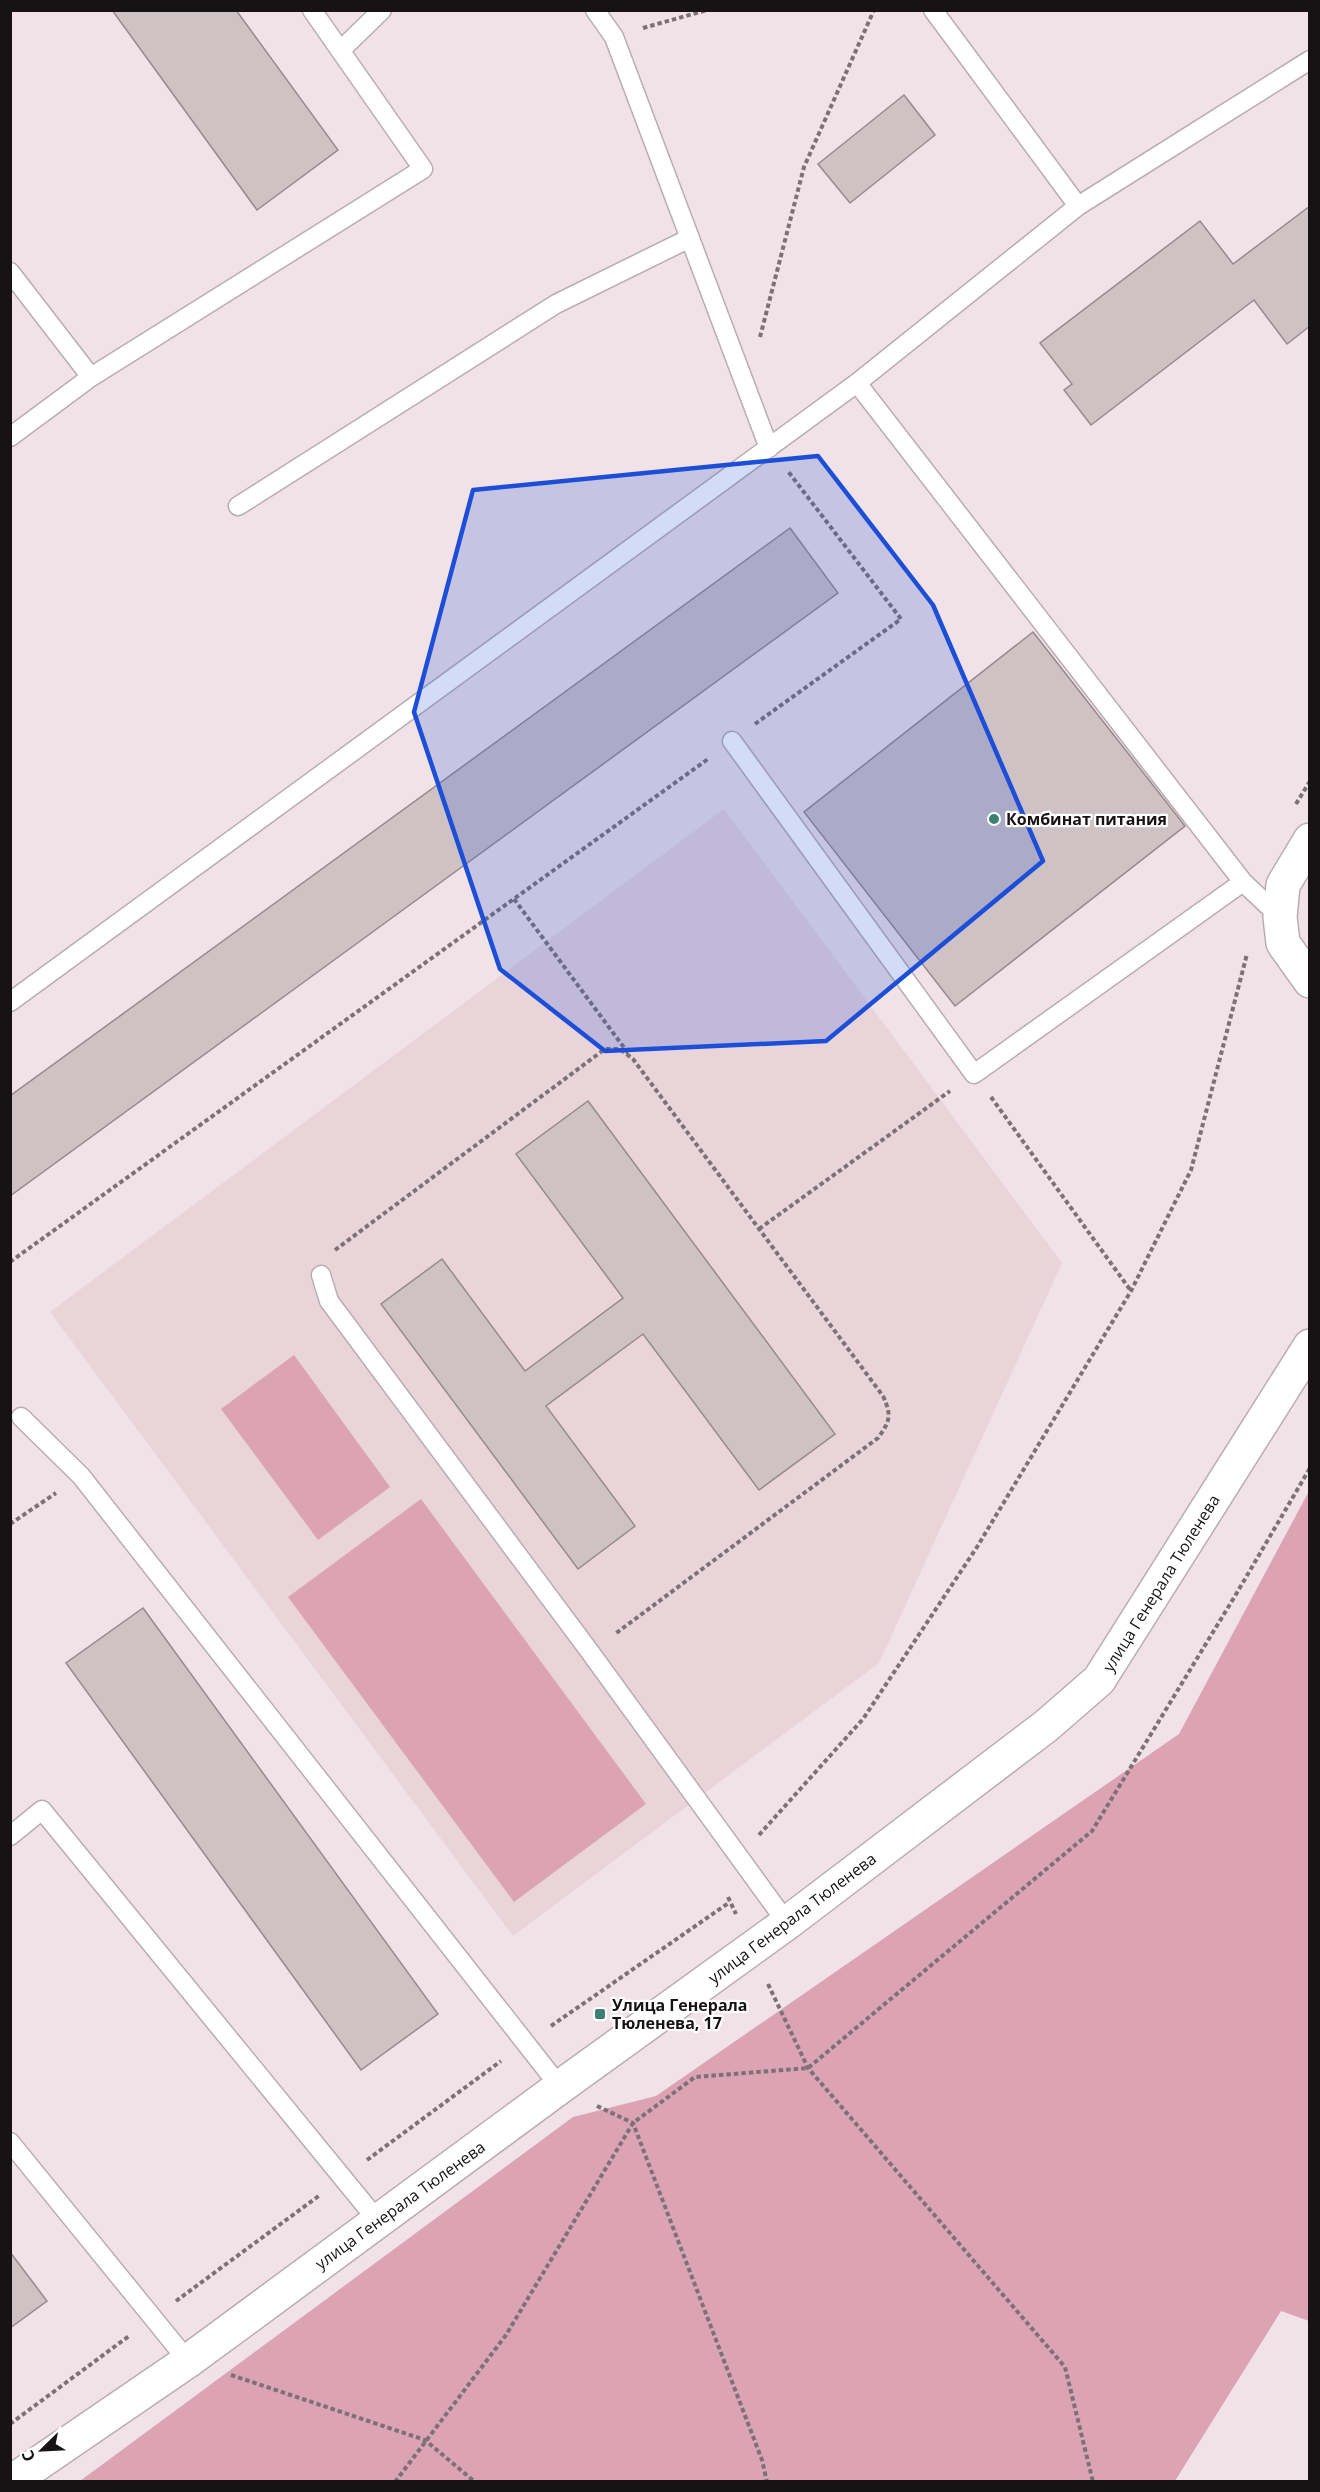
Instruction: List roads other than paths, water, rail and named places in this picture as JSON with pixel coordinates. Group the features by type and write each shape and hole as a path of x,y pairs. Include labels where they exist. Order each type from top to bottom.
{"street":[{"path":"1310,840 1283,885 1280,917 1283,943 1310,981"},
{"name":"улица Генерала Тюленева","path":"11,2481 188,2361 560,2087 752,1949 1046,1726 1100,1680 1310,1347"}],"lane":[{"path":"10,437 92,377 423,168 312,10"},
{"path":"341,50 382,10"},
{"path":"595,10 614,37 769,448"},
{"path":"933,10 1078,206"},
{"path":"10,1002 857,383 1078,206 1310,60"},
{"path":"238,506 556,304 690,238"},
{"path":"10,272 92,377"},
{"path":"857,383 1249,887 1280,917"},
{"path":"732,741 974,1074 1249,887"},
{"path":"321,1275 329,1301 590,1652 787,1923"},
{"path":"21,1417 81,1476 560,2087"},
{"path":"10,1836 42,1810 378,2221"},
{"path":"10,2142 188,2361"}],"place":[{"name":"Комбинат питания","path":"994,819"},
{"name":"Улица Генерала Тюленева, 17","path":"600,2014"}]}
